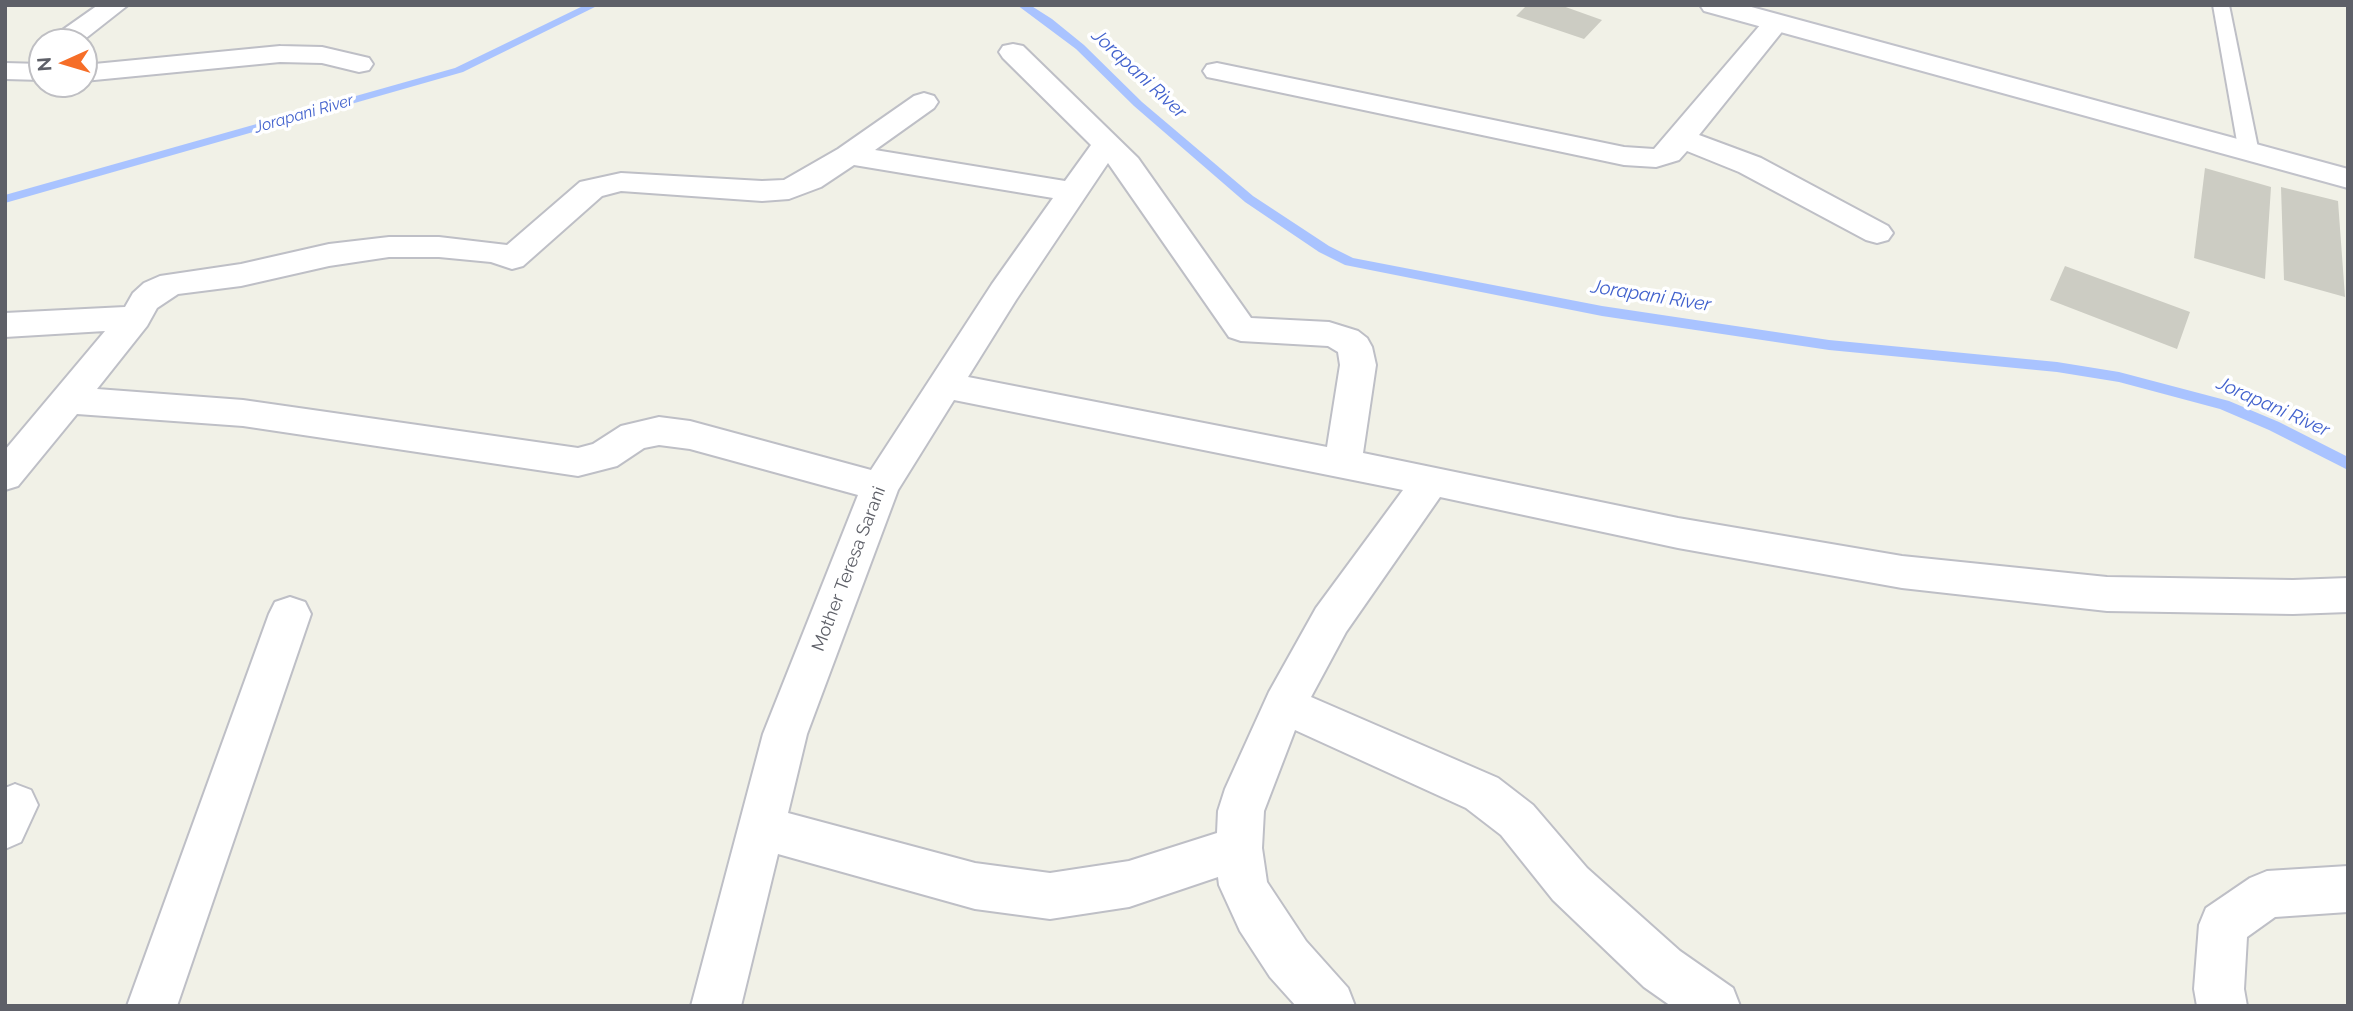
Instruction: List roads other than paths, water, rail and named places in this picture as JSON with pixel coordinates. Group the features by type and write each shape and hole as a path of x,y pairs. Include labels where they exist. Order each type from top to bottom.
{"street":[{"path":"83,28 115,5"},
{"path":"1713,5 2348,179"},
{"path":"1217,71 1624,156 1656,158 1668,154 1776,23"},
{"path":"1013,52 1127,164 1241,329 1329,334 1346,339 1355,347 1359,365 1343,465"},
{"path":"98,72 280,54 322,55 359,64"},
{"path":"5,476 135,318 145,301 156,291 172,284 241,275 329,255 389,247 439,247 494,252 512,258 591,189 606,184 762,191 789,189 810,180 849,155 923,102"},
{"path":"1681,138 1750,165 1877,233"},
{"name":"Mother Teresa Sarani","path":"716,1006 785,734 880,487 1004,292 1107,144"},
{"path":"849,155 1076,192"},
{"path":"5,325 135,318"},
{"path":"946,386 1431,481 1678,533 1902,572 2107,594 2292,597 2348,595"},
{"path":"69,400 243,413 578,462 604,456 634,436 659,431 690,435 880,487"},
{"path":"1330,1006 1289,982 1243,885 1239,848 1241,811 1284,705 1331,620 1431,481"},
{"path":"152,1006 290,614"},
{"path":"1284,705 1482,793 1517,820 1570,884 1662,969 1715,1006"},
{"path":"761,828 975,886 1050,896 1129,884 1239,848"},
{"path":"2222,1006 2219,989 2223,925 2267,894 2348,889"}],"lane":[{"path":"2221,5 2249,153"}],"waterway":[{"name":"Jorapani River","path":"5,199 459,70 594,5"},
{"name":"Jorapani River","path":"1022,5 1048,21 1080,47 1138,104 1249,199 1324,249 1350,262 1602,311 1829,345 2057,367 2119,377 2224,405 2274,426 2348,464"}]}
